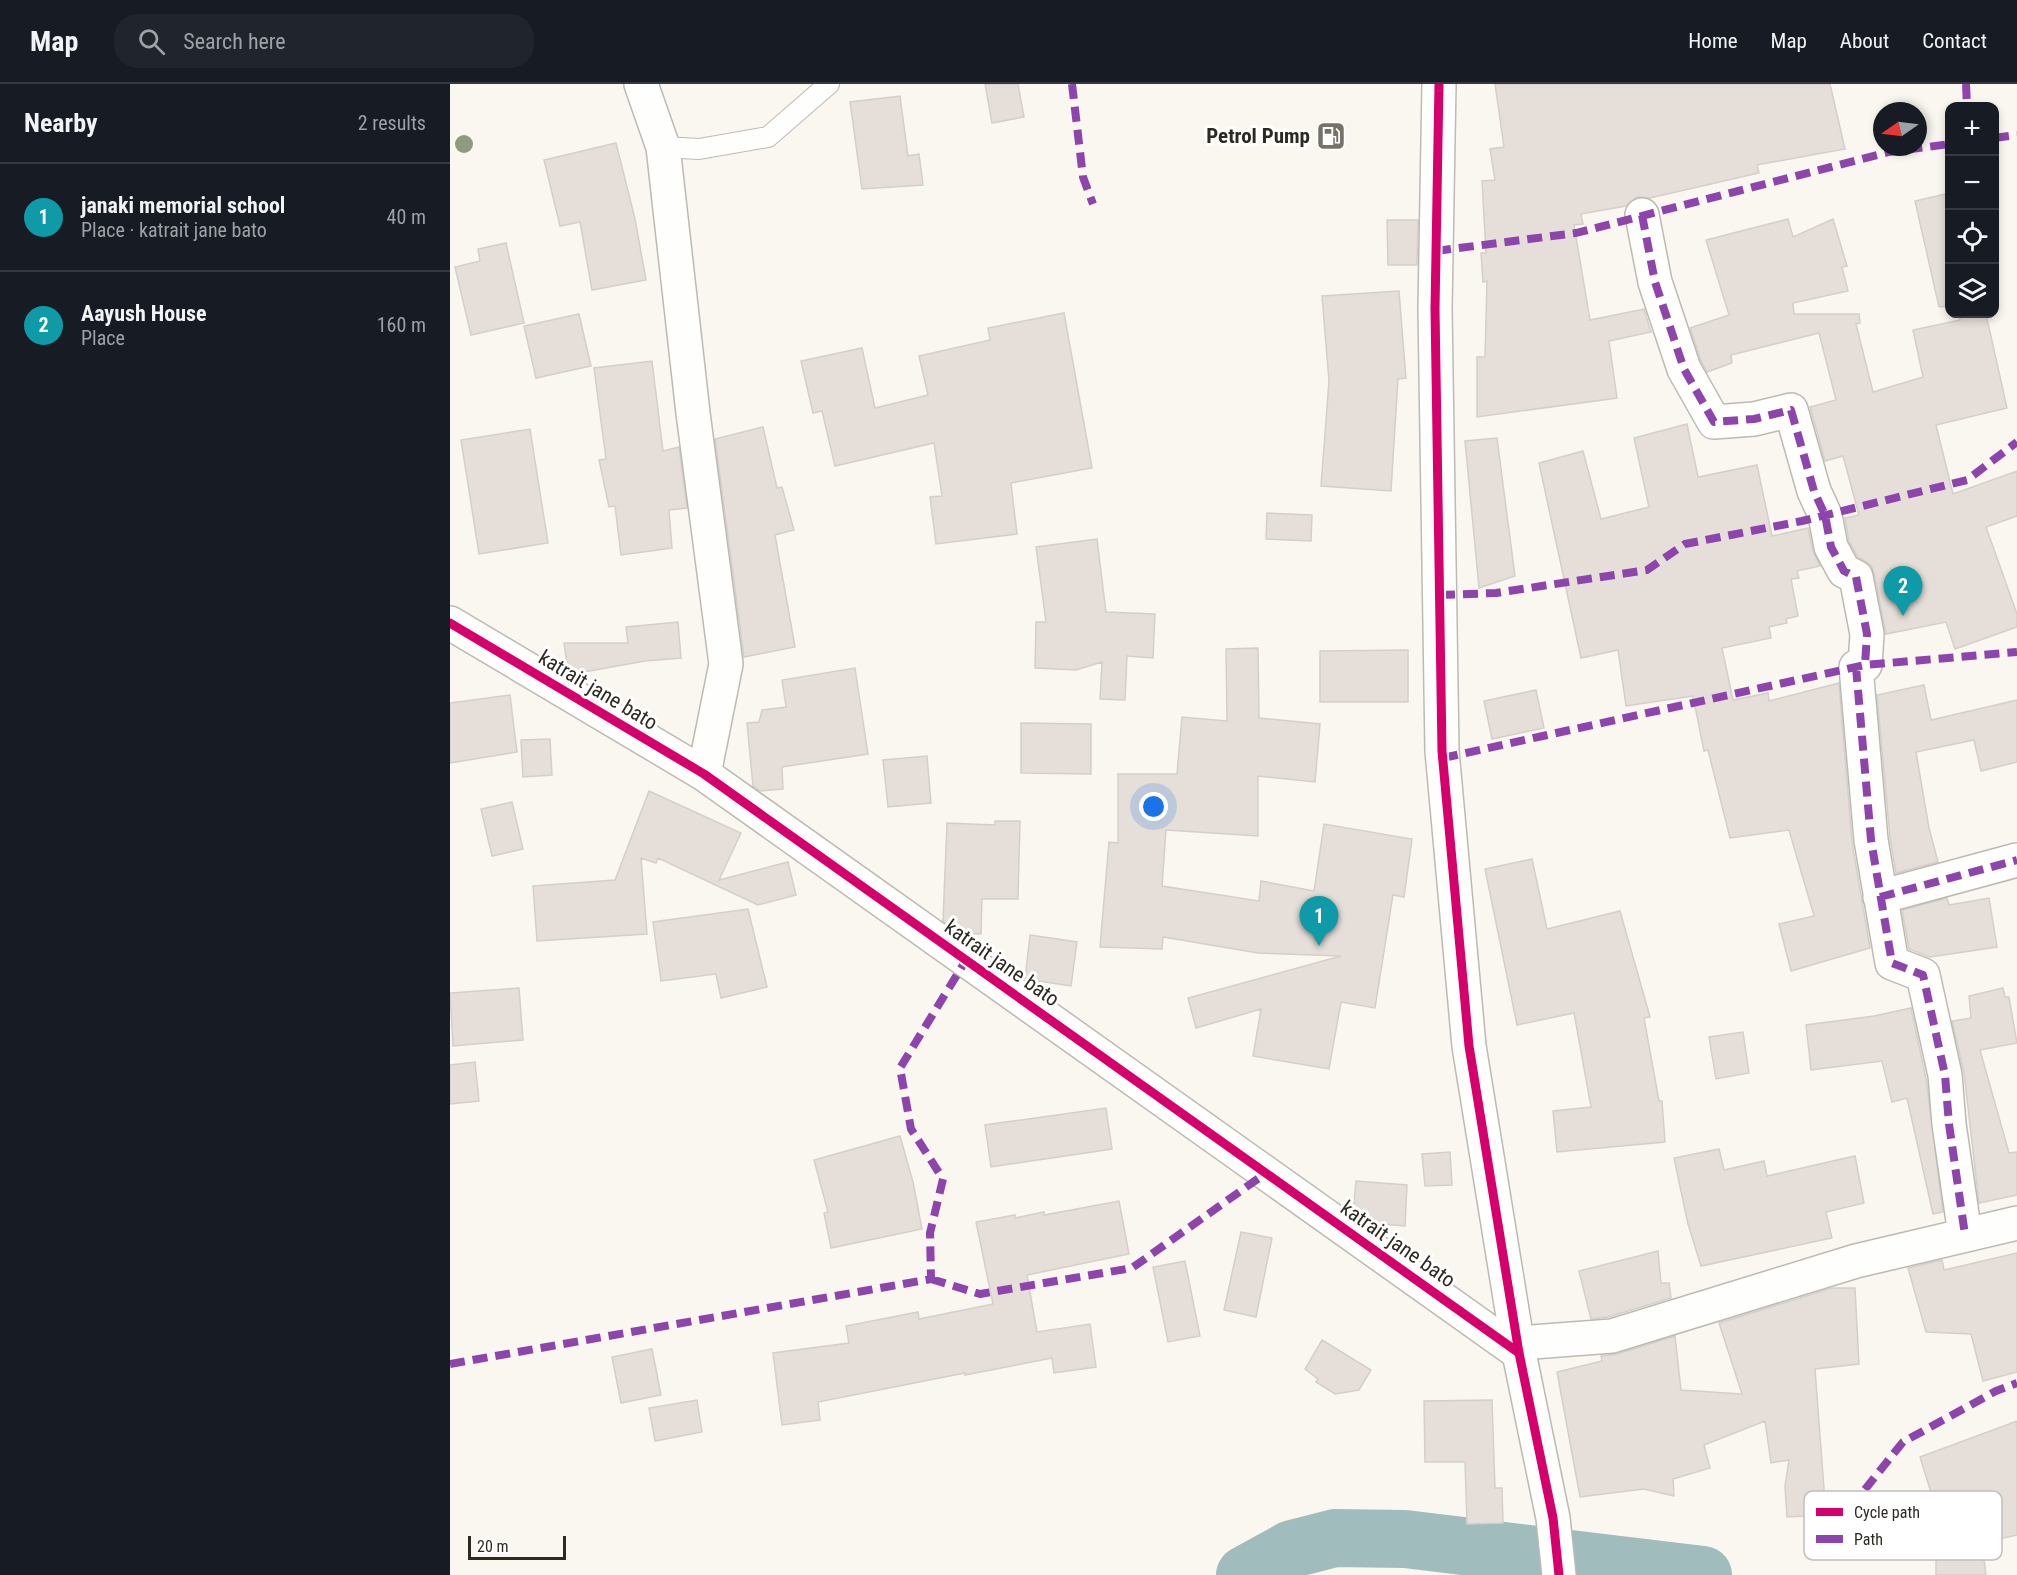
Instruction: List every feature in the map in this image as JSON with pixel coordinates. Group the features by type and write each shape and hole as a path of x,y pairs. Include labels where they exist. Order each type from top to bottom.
{"street":[{"path":"641,84 663,147 694,424 726,664 704,774"},
{"path":"1439,84 1436,309 1442,751 1469,1046 1519,1348 1553,1518 1560,1575"},
{"path":"1642,215 1655,282 1684,369 1714,422 1754,419 1791,410 1814,491 1825,515 1831,547 1844,571 1856,577 1868,634 1861,666 1871,840 1880,897 1892,963 1923,975 1946,1076 1949,1124 1965,1235"},
{"name":"katrait jane bato","path":"450,623 704,774 1519,1348"},
{"path":"1880,897 2017,860"},
{"path":"1519,1348 1612,1336 1856,1261 2017,1223"}],"lane":[{"path":"663,147 699,149 768,137 829,84"}],"building":[{"path":"985,84 1018,84 1024,117 992,123"},
{"path":"1495,84 1830,84 1845,149 1757,165 1759,173 1650,198 1638,197 1626,206 1581,214 1583,224 1574,225 1590,320 1644,309 1651,332 1609,341 1617,398 1477,417 1477,357 1485,357 1487,281 1483,282 1481,253 1486,253 1482,181 1495,180 1490,149 1504,147"},
{"path":"900,96 908,156 919,154 923,185 862,189 850,102"},
{"path":"616,143 635,219 646,280 592,290 580,222 560,226 544,160"},
{"path":"1945,194 1945,306 1939,307 1915,201"},
{"path":"1788,219 1793,237 1833,219 1847,266 1842,267 1848,291 1793,303 1794,314 1859,314 1860,323 1856,324 1873,392 1923,377 1913,330 1960,320 1959,318 1987,318 2007,408 1936,425 1953,494 2017,471 2017,516 1986,527 2017,614 2017,627 1955,649 1946,622 1886,634 1871,565 1858,557 1849,541 1845,518 1859,515 1843,456 1825,461 1810,407 1836,400 1819,333 1731,355 1732,363 1707,372 1690,328 1729,315 1706,240"},
{"path":"1387,220 1418,220 1417,265 1388,265"},
{"path":"506,243 524,323 471,335 455,267 480,261 478,249"},
{"path":"1399,291 1406,378 1398,379 1391,491 1321,486 1329,381 1322,296"},
{"path":"1064,313 1092,468 1011,483 1017,534 936,544 930,497 942,496 934,443 835,466 822,411 813,413 801,361 862,348 875,408 928,395 919,356 990,340 988,328"},
{"path":"579,314 591,366 536,378 524,326"},
{"path":"652,361 663,451 679,447 687,508 669,510 672,548 621,555 615,506 609,507 599,460 606,459 594,368"},
{"path":"1687,424 1698,477 1757,465 1772,536 1808,528 1813,551 1820,566 1797,571 1799,578 1791,579 1798,616 1786,619 1787,623 1769,627 1771,638 1722,648 1733,700 1768,693 1769,701 1839,683 1852,842 1870,948 1791,971 1779,924 1814,916 1789,830 1730,838 1708,750 1704,751 1693,696 1626,706 1618,650 1581,658 1539,463 1583,451 1601,519 1649,507 1634,438"},
{"path":"763,427 777,488 782,487 794,530 775,535 795,647 744,657 715,439"},
{"path":"530,429 548,543 479,554 461,440"},
{"path":"1497,438 1515,576 1479,588 1465,441"},
{"path":"1267,513 1312,515 1311,541 1266,539"},
{"path":"1097,539 1106,612 1155,614 1153,658 1127,656 1125,700 1100,699 1102,662 1076,670 1035,668 1036,622 1046,622 1036,547"},
{"path":"678,622 681,658 645,661 573,674 568,671 564,643 628,643 626,627"},
{"path":"1258,648 1259,718 1320,724 1315,782 1258,776 1258,836 1166,830 1162,886 1259,901 1261,881 1314,891 1324,824 1412,839 1404,897 1393,895 1375,1008 1341,1002 1329,1069 1253,1056 1261,1009 1196,1028 1188,998 1341,956 1258,953 1163,937 1162,949 1100,947 1109,842 1118,843 1118,774 1177,774 1182,717 1227,721 1226,649"},
{"path":"1408,650 1408,702 1320,702 1320,651"},
{"path":"855,668 868,754 782,767 783,789 760,791 753,786 747,723 759,722 762,710 786,707 782,680"},
{"path":"1924,685 1931,720 2017,700 2017,762 1981,771 1974,740 1916,752 1929,828 1938,862 1896,873 1890,838 1877,695"},
{"path":"1536,690 1544,728 1492,739 1484,701"},
{"path":"510,695 517,752 450,763 450,703"},
{"path":"1021,723 1091,724 1091,774 1021,773"},
{"path":"550,739 552,775 523,777 521,740"},
{"path":"927,756 931,803 888,807 883,760"},
{"path":"649,791 741,833 719,880 788,862 796,895 758,905 658,858 656,863 641,858 647,934 537,941 533,886 615,880"},
{"path":"512,802 523,849 492,856 481,809"},
{"path":"995,821 1020,821 1018,899 982,899 981,934 960,933 943,921 947,823 995,825"},
{"path":"1532,859 1547,929 1620,911 1650,1017 1644,1018 1659,1101 1662,1101 1665,1142 1557,1152 1553,1111 1591,1107 1574,1013 1517,1025 1485,869"},
{"path":"1947,898 1949,905 1989,898 1997,947 1930,957 1909,949 1902,910"},
{"path":"748,909 767,987 721,998 716,974 661,981 653,922"},
{"path":"1030,935 1077,942 1071,986 1025,979"},
{"path":"519,988 523,1040 453,1046 450,993"},
{"path":"2003,988 2005,997 2009,997 2017,1043 1980,1050 2009,1153 2017,1152 2017,1195 1979,1203 1964,1073 1952,1021 1971,1018 1969,996"},
{"path":"1911,1008 1926,1078 1943,1212 1933,1214 1907,1098 1892,1102 1882,1061 1811,1070 1806,1025 1874,1016"},
{"path":"1743,1032 1749,1073 1716,1079 1709,1037"},
{"path":"475,1062 479,1101 450,1104 450,1065"},
{"path":"1106,1108 1112,1149 991,1167 985,1125"},
{"path":"900,1136 913,1182 922,1229 831,1248 824,1213 828,1212 814,1160"},
{"path":"1719,1149 1724,1170 1764,1161 1767,1176 1855,1156 1864,1203 1826,1212 1832,1238 1701,1266 1688,1224 1674,1158"},
{"path":"1450,1152 1452,1185 1425,1186 1422,1154"},
{"path":"1356,1181 1407,1185 1405,1226 1369,1223 1353,1212"},
{"path":"1119,1201 1129,1254 1027,1275 1037,1332 1090,1324 1096,1367 1054,1373 1052,1358 965,1375 965,1373 818,1402 820,1420 782,1425 773,1353 849,1343 846,1326 918,1312 919,1319 993,1304 976,1222 1044,1212 1044,1215"},
{"path":"1241,1232 1272,1238 1256,1317 1224,1310"},
{"path":"1658,1251 1661,1283 1669,1283 1671,1298 1608,1317 1591,1319 1579,1271"},
{"path":"2017,1253 2017,1372 1983,1381 1971,1334 1926,1332 1908,1268 1942,1260 1944,1270"},
{"path":"1185,1261 1200,1336 1168,1342 1153,1267"},
{"path":"1832,1288 1855,1288 1859,1364 1815,1369 1824,1491 1804,1491 1804,1516 1787,1517 1785,1486 1789,1460 1771,1463 1765,1421 1704,1445 1710,1468 1673,1479 1674,1496 1644,1489 1580,1497 1557,1372 1602,1361 1601,1356 1617,1354 1675,1336 1681,1390 1742,1394 1719,1323"},
{"path":"1322,1340 1371,1370 1359,1390 1335,1394 1316,1382 1318,1379 1305,1369"},
{"path":"652,1349 661,1395 621,1403 612,1357"},
{"path":"697,1400 702,1432 655,1441 649,1408"},
{"path":"1492,1400 1495,1488 1502,1488 1503,1523 1467,1524 1465,1462 1425,1462 1424,1401"},
{"path":"2017,1421 2017,1535 2002,1538 2002,1491 1930,1491 1920,1457"},
{"path":"1936,1560 1984,1560 1986,1575 1936,1575"}],"waterway":[{"path":"1245,1575 1292,1549 1335,1538 1405,1539 1703,1575"}],"marked path":[{"path":"1072,84 1083,177 1093,204"},
{"path":"1966,84 1967,102"},
{"path":"1999,137 2017,135"},
{"path":"1436,251 1576,233 1889,152 1945,145"},
{"path":"1642,215 1655,282 1684,369 1714,422 1754,419 1791,410 1814,491 1825,515 1831,547 1844,571 1856,577 1867,634 1865,665"},
{"path":"1440,595 1496,593 1647,570 1685,544 1802,521 1967,480 2017,442"},
{"path":"1443,758 1865,665 2017,652"},
{"path":"1856,667 1871,840 1892,963 1923,975 1945,1075 1949,1124 1965,1235"},
{"path":"1880,897 2017,860"},
{"path":"450,1364 931,1279 930,1233 943,1179 911,1129 900,1068 966,960"},
{"path":"931,1279 980,1294 1132,1268 1266,1173"},
{"path":"1864,1491 1903,1442 1996,1391 2017,1383"}],"cycle path":[{"path":"1439,84 1435,309 1442,751 1469,1046 1519,1353 1553,1518 1559,1575"},
{"path":"450,623 704,774 1519,1353"}],"place":[{"name":"Petrol Pump","path":"1331,136"},
{"name":"Aayush House","path":"1903,616"},
{"name":"janaki memorial school","path":"1319,946"}]}
